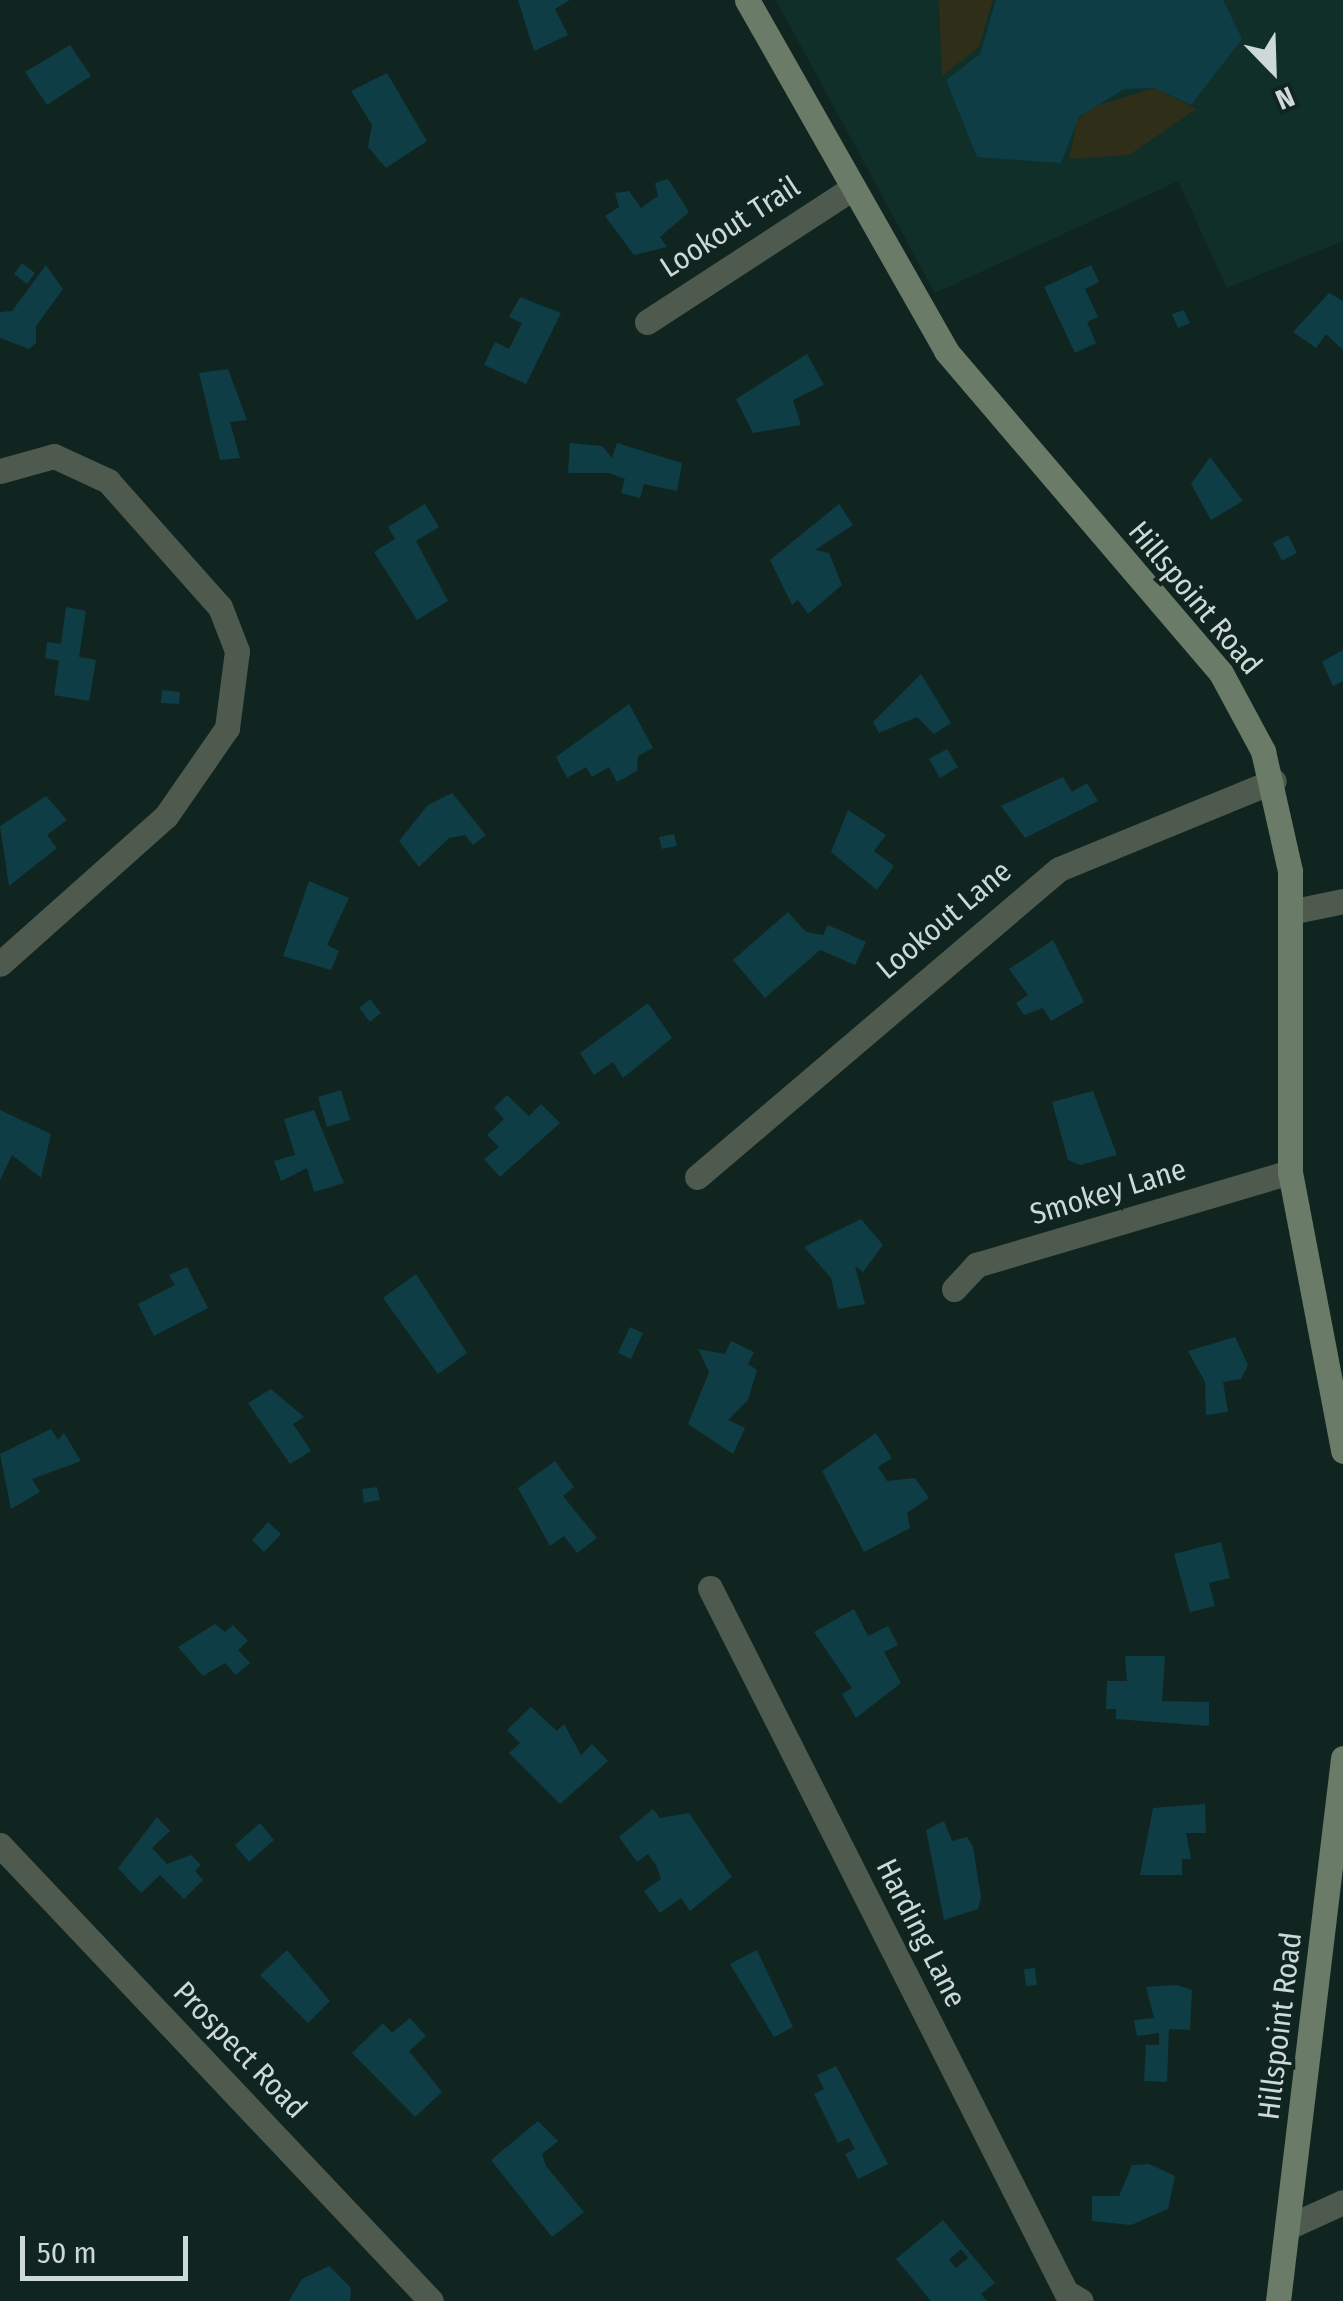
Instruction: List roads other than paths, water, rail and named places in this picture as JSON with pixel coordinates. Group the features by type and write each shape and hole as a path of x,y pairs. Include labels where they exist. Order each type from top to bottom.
{"street":[{"name":"Hillspoint Road","path":"748,0 851,189 975,390 1221,674 1274,781 1290,912 1290,1172 1343,1451"},
{"name":"Lookout Trail","path":"646,322 851,189"},
{"path":"0,472 54,456 108,480 220,607 237,651 227,728 166,816 0,964"},
{"name":"Lookout Lane","path":"697,1177 1059,868 1274,781"},
{"path":"1290,912 1343,902"},
{"name":"Smokey Lane","path":"954,1289 976,1265 1290,1172"},
{"name":"Harding Lane","path":"710,1588 1066,2292 1081,2301"},
{"name":"Hillspoint Road","path":"1278,2301 1343,1758"},
{"name":"Prospect Road","path":"0,1846 432,2301"},
{"path":"1288,2227 1343,2202"}]}
